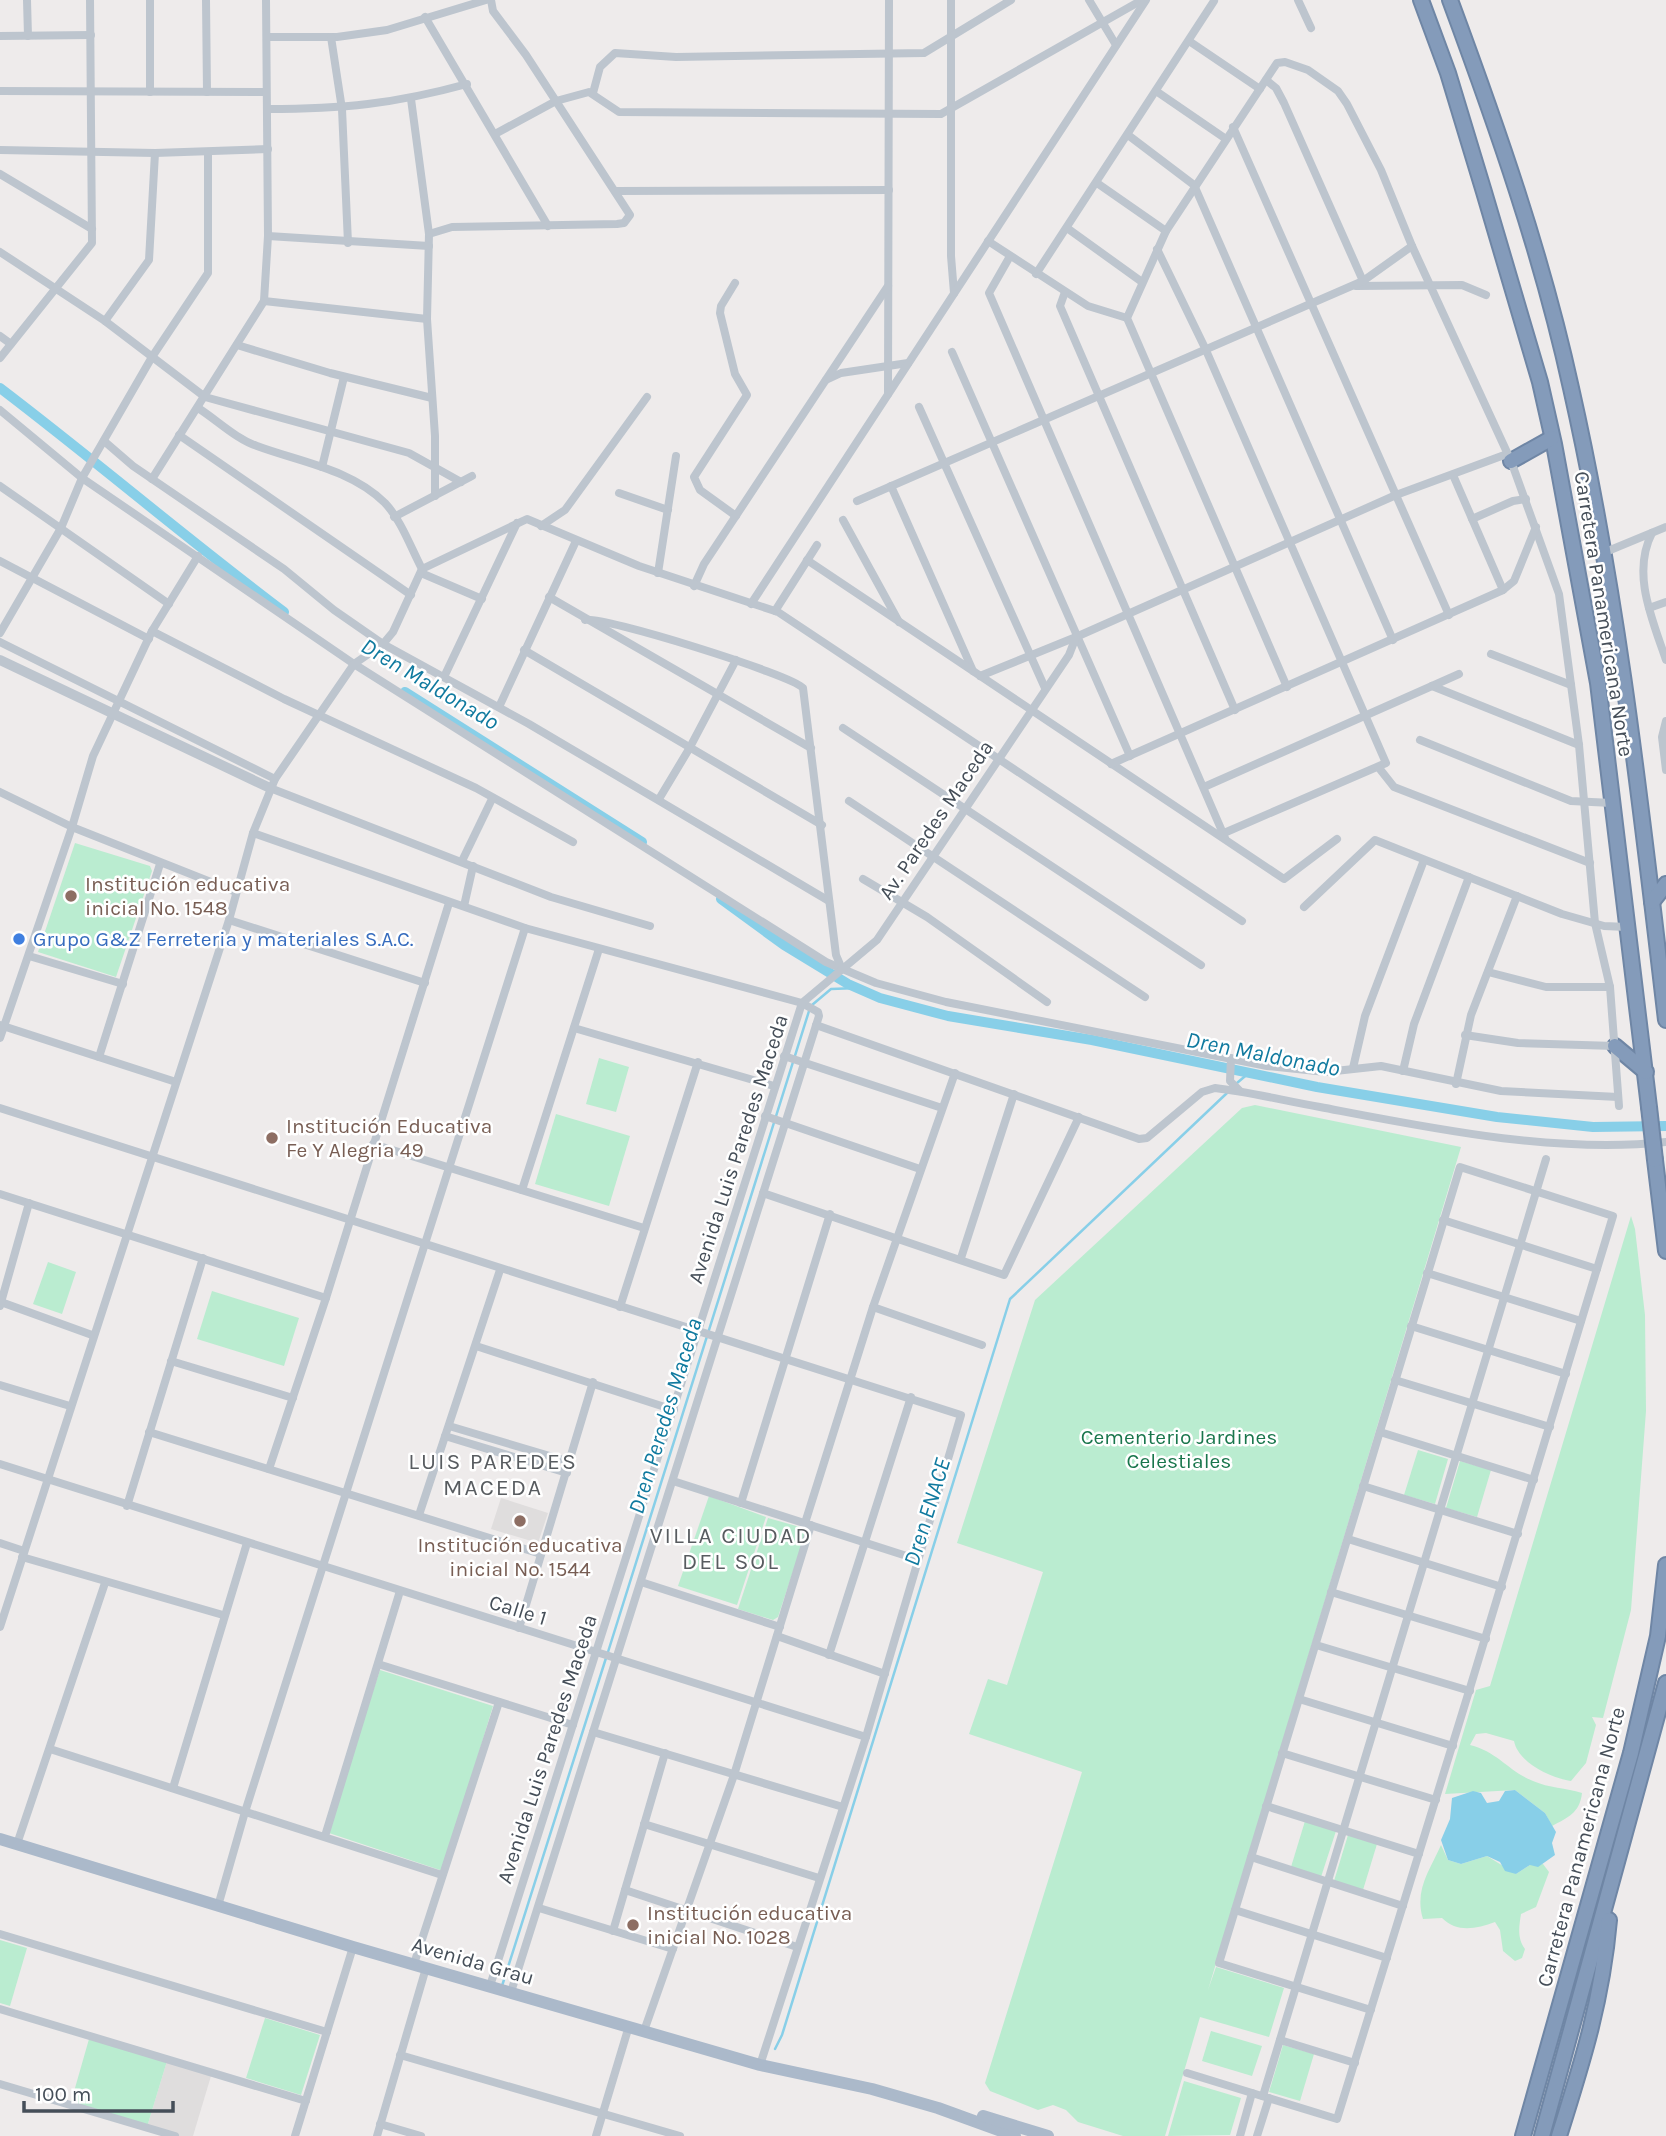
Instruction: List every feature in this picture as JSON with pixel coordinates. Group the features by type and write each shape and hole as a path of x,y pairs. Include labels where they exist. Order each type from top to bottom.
{"highway":[{"name":"Carretera Panamericana Norte","path":"1421,0 1448,73 1540,382 1552,438 1598,683 1666,1251"},
{"name":"Carretera Panamericana Norte","path":"1450,0 1513,176 1571,387 1620,644 1666,1020"},
{"path":"1509,457 1552,438"},
{"path":"1652,902 1666,884"},
{"path":"1615,1046 1646,1072"},
{"name":"Carretera Panamericana Norte","path":"1523,2136 1631,1753 1658,1636 1666,1565"},
{"name":"Carretera Panamericana Norte","path":"1542,2136 1613,1885 1666,1683"},
{"path":"1559,2136 1600,1997 1607,1964 1613,1885"}],"main road":[{"name":"Avenida Grau","path":"0,1839 353,1947 760,2064 872,2089 939,2108 1015,2136"},
{"name":"Avenida Grau","path":"939,2108 972,2112 1048,2136"}],"street":[{"path":"27,0 27,36"},
{"path":"0,358 92,243 90,0"},
{"path":"150,0 150,92"},
{"path":"206,0 207,92"},
{"path":"152,479 264,301 268,236 266,0"},
{"path":"267,37 331,37 387,30 489,0 493,11 556,101 630,215 624,223 452,228 429,234"},
{"path":"888,394 889,0"},
{"path":"951,0 950,110 954,293"},
{"path":"593,93 600,67 615,53 676,57 924,53 1011,0"},
{"path":"1089,0 1116,45"},
{"path":"593,93 611,110 618,112 942,114 1144,0"},
{"path":"751,604 1144,0"},
{"path":"1298,0 1311,28"},
{"path":"1036,274 1214,1"},
{"path":"425,18 467,84 548,226"},
{"path":"0,36 91,35"},
{"path":"331,37 342,109 348,243"},
{"path":"1189,41 1260,89"},
{"path":"0,410 82,478 354,664 826,962 876,983 946,1002 1275,1067 1304,1067 1326,1072 1381,1066 1456,1084 1619,1102 1610,987 1595,923 1579,745 1559,594 1509,457 1412,246 1381,170 1338,91 1308,71 1285,62 1277,63 1166,230 1127,318 1287,687"},
{"path":"1266,80 1283,103 1363,281"},
{"path":"267,109 342,109 411,99 467,84"},
{"path":"0,91 266,92"},
{"path":"1156,91 1226,139"},
{"path":"495,134 556,101 593,93"},
{"path":"411,99 429,234 428,318 435,496"},
{"path":"1233,127 1449,615"},
{"path":"1128,135 1194,185 1343,519 1393,639"},
{"path":"0,150 155,153 268,149"},
{"path":"0,633 61,528 82,478 152,357 208,273 208,152"},
{"path":"105,321 149,260 155,153"},
{"path":"0,174 92,229"},
{"path":"1097,183 1166,230"},
{"path":"616,191 888,190"},
{"path":"1066,228 1142,282"},
{"path":"268,236 429,246"},
{"path":"988,242 1009,258 1088,306 1127,318"},
{"path":"858,500 1363,281 1412,246"},
{"path":"1157,249 1205,348 1288,543 1385,759 1383,766 1379,768 1225,837"},
{"path":"0,252 105,321 205,397 409,453 434,464 461,482"},
{"path":"1009,258 989,293 1225,837"},
{"path":"734,284 721,306 720,313 735,374 747,395 694,477 700,489 736,516"},
{"path":"694,586 704,564 889,284"},
{"path":"1349,286 1462,285 1486,295"},
{"path":"1065,292 1060,306 1180,590 1235,710"},
{"path":"264,301 428,318"},
{"path":"0,335 11,344"},
{"path":"237,345 344,377 432,398"},
{"path":"952,352 1130,756"},
{"path":"826,380 841,373 908,363"},
{"path":"322,467 344,377"},
{"path":"541,526 565,510 647,397"},
{"path":"919,407 1045,688"},
{"path":"198,408 254,446 322,467 358,483 386,504 421,571 482,599"},
{"path":"179,435 411,595"},
{"path":"104,441 152,479 284,569 334,610 383,644 659,799 829,901"},
{"path":"657,573 676,456"},
{"path":"976,673 1076,637 1396,495 1509,457"},
{"path":"1453,475 1503,590"},
{"path":"394,517 472,476"},
{"path":"0,486 169,604"},
{"path":"891,486 976,673"},
{"path":"620,493 668,510"},
{"path":"1472,519 1513,501 1526,499"},
{"path":"0,1627 4,1601 23,1554 125,1234 153,1157 229,920 253,833 273,783 354,664 383,644 401,619 421,571 527,519 657,573 775,611 1242,921"},
{"path":"843,520 900,623"},
{"path":"444,677 517,523"},
{"path":"1111,764 1503,590 1514,582 1536,527"},
{"path":"1603,553 1666,527"},
{"path":"1651,533 1645,548 1643,566 1649,608 1666,660"},
{"path":"499,707 576,541"},
{"path":"775,611 817,545"},
{"path":"0,1038 72,827 93,756 150,635 198,556"},
{"path":"807,560 1111,764 1225,837 1284,879 1337,839"},
{"path":"0,561 492,799 573,842"},
{"path":"549,597 811,748"},
{"path":"1649,608 1666,602"},
{"path":"585,620 607,621 736,660 800,684 805,695 836,955 842,968"},
{"name":"Av. Paredes Maceda","path":"802,1003 877,940 964,807 1069,655 1076,637"},
{"path":"0,642 273,783"},
{"path":"524,650 822,825"},
{"path":"1491,654 1571,685"},
{"path":"0,660 112,713 473,866 551,897 650,926"},
{"path":"659,799 736,660"},
{"path":"1204,787 1459,674"},
{"path":"1432,686 1579,745"},
{"path":"1666,722 1662,737 1666,770"},
{"path":"843,728 1201,965"},
{"path":"1420,740 1559,797 1585,804 1612,803"},
{"path":"1379,768 1394,787 1590,863"},
{"path":"0,792 72,827 236,892"},
{"path":"462,861 492,799"},
{"path":"849,801 1145,997"},
{"path":"253,833 525,928 802,1003 818,1012 817,1025 1139,1139 1147,1138 1207,1089 1240,1091 1413,1125 1501,1136 1597,1144 1666,1142"},
{"path":"1304,907 1375,841 1562,914 1595,923 1627,927"},
{"path":"1353,1068 1365,1017 1424,860"},
{"path":"99,1057 160,864"},
{"path":"464,906 473,866"},
{"path":"1403,1071 1414,1024 1469,877"},
{"path":"863,879 1047,1002"},
{"path":"1456,1084 1465,1035 1517,896"},
{"path":"269,1469 326,1298 449,903"},
{"path":"229,920 425,983"},
{"path":"218,1906 245,1812 525,928"},
{"path":"523,1190 599,949"},
{"path":"29,956 123,984"},
{"path":"1488,972 1546,987 1610,987"},
{"name":"Avenida Luis Paredes Maceda","path":"490,1986 802,1003"},
{"name":"Avenida Luis Paredes Maceda","path":"511,1992 817,1025"},
{"path":"2,1026 176,1082"},
{"path":"573,1028 774,1086"},
{"path":"1465,1035 1518,1043 1615,1046"},
{"path":"784,1056 942,1108"},
{"path":"1231,1058 1230,1081 1240,1091"},
{"path":"620,1307 698,1062"},
{"path":"645,2031 758,1703 851,1377 955,1073"},
{"path":"961,1258 1014,1094"},
{"path":"0,1108 500,1270 851,1377 961,1415 916,1559 866,1737 760,2064"},
{"path":"765,1116 920,1169"},
{"path":"763,1193 961,1258 1004,1275 1079,1117"},
{"path":"373,1144 644,1228"},
{"path":"1257,2136 1280,2040 1546,1159"},
{"path":"1186,2073 1337,2119 1354,2063 1371,2010 1502,1587 1613,1216 1460,1167 1219,1963 1371,2010"},
{"path":"0,1194 326,1298"},
{"path":"29,1203 1,1304 92,1335"},
{"path":"741,1503 830,1214"},
{"path":"1443,1220 1597,1269"},
{"path":"127,1506 202,1258"},
{"path":"419,1515 500,1270"},
{"path":"1427,1273 1581,1321"},
{"path":"873,1307 982,1345"},
{"path":"1411,1326 1566,1374"},
{"path":"476,1346 674,1410"},
{"path":"172,1361 293,1398"},
{"path":"1395,1380 1550,1427"},
{"path":"519,1628 593,1382"},
{"path":"0,1385 70,1406"},
{"path":"829,1655 911,1397"},
{"path":"449,1426 570,1462"},
{"path":"149,1432 541,1554"},
{"path":"1380,1432 1534,1480"},
{"path":"445,1436 567,1474"},
{"name":"Calle 1","path":"0,1464 866,1737"},
{"path":"673,1481 916,1559"},
{"path":"1363,1486 1518,1534"},
{"path":"1348,1539 1502,1587"},
{"path":"0,1543 104,1583 223,1615"},
{"path":"173,1788 223,1615 247,1544"},
{"path":"641,1582 780,1627"},
{"path":"17,1844 104,1583"},
{"path":"325,1836 400,1591"},
{"path":"1331,1592 1486,1639"},
{"path":"777,1636 885,1674"},
{"path":"1316,1645 1470,1691"},
{"path":"377,1664 573,1725"},
{"path":"1299,1699 1453,1746"},
{"path":"377,2136 400,2055 442,1875 499,1702"},
{"path":"593,1732 843,1807"},
{"path":"50,1749 442,1875"},
{"path":"612,1930 665,1753"},
{"path":"1282,1754 1436,1800"},
{"path":"1266,1806 1419,1854"},
{"path":"644,1824 820,1878"},
{"path":"1251,1857 1403,1906"},
{"path":"625,1890 797,1948"},
{"path":"539,1908 673,1949"},
{"path":"1235,1910 1387,1958"},
{"path":"0,1934 327,2032"},
{"path":"295,2136 353,1947"},
{"path":"0,2009 306,2101"},
{"path":"596,2136 629,2026"},
{"path":"1280,2040 1354,2063"},
{"path":"400,2055 679,2136"},
{"path":"0,2084 175,2136"},
{"path":"1240,2136 1252,2093"},
{"path":"380,2124 421,2136"}],"shaded area":[{"name":"Institución educativa inicial No. 1544","path":"501,1498 548,1513 538,1543 491,1529"},
{"path":"167,2061 211,2076 193,2136 175,2136 147,2127"}],"green space":[{"path":"75,843 150,866 152,871 116,977 38,952"},
{"path":"599,1058 629,1067 616,1112 586,1104"},
{"name":"Cementerio Jardines Celestiales","path":"1255,1105 1461,1147 1208,1990 1216,1967 1284,1988 1269,2037 1200,2017 1165,2136 1123,2136 1078,2122 1066,2110 1053,2105 1038,2110 990,2091 985,2083 1082,1772 969,1734 988,1679 1007,1685 1043,1572 957,1543 1035,1300 1242,1108"},
{"path":"556,1114 630,1136 609,1206 535,1184"},
{"path":"1631,1216 1635,1229 1645,1315 1646,1411 1631,1610 1603,1718 1592,1717 1596,1725 1586,1763 1571,1781 1536,1768 1522,1756 1514,1741 1486,1733 1476,1734 1470,1745 1488,1752 1533,1781 1582,1793 1576,1810 1552,1826 1545,1813 1515,1790 1445,1794 1476,1690 1490,1686"},
{"path":"48,1262 76,1272 62,1314 33,1304"},
{"path":"212,1291 299,1318 284,1366 197,1339"},
{"path":"1418,1450 1448,1459 1435,1504 1404,1495"},
{"path":"1460,1461 1491,1470 1477,1517 1446,1508"},
{"path":"709,1496 766,1517 737,1605 678,1586"},
{"path":"768,1518 807,1529 778,1617 773,1620 738,1609"},
{"path":"380,1670 493,1706 443,1871 326,1832"},
{"path":"1305,1821 1336,1831 1321,1877 1291,1867"},
{"path":"1348,1835 1377,1844 1363,1890 1334,1881"},
{"path":"1441,1845 1448,1860 1461,1864 1487,1856 1516,1874 1530,1865 1543,1864 1549,1872 1536,1907 1521,1914 1520,1937 1525,1949 1522,1958 1515,1961 1503,1951 1500,1930 1495,1922 1460,1928 1442,1918 1423,1919 1420,1899 1422,1889"},
{"path":"0,1940 27,1948 10,2006 0,2003"},
{"path":"265,2018 320,2035 301,2095 246,2078"},
{"path":"1211,2031 1262,2046 1252,2076 1202,2061"},
{"path":"89,2039 167,2061 147,2127 71,2102"},
{"path":"1283,2045 1314,2054 1300,2101 1269,2092"},
{"path":"1184,2081 1241,2098 1230,2135 1168,2136"}],"water":[{"path":"1515,1790 1545,1813 1556,1832 1552,1843 1555,1855 1538,1867 1530,1865 1516,1874 1505,1871 1500,1862 1487,1856 1461,1864 1448,1860 1441,1840 1450,1819 1452,1798 1473,1791 1481,1793 1487,1803 1499,1801 1505,1791"}],"waterway":[{"name":"Dren Maldonado","path":"0,388 284,612"},
{"name":"Dren Maldonado","path":"405,692 642,842"},
{"name":"Dren Maldonado","path":"721,899 784,945 848,984 880,998 948,1016 1092,1040 1317,1087 1497,1117 1593,1127 1666,1126"},
{"name":"Dren Maldonado","path":"812,1005 831,989 858,988"},
{"name":"Dren Peredes Maceda","path":"608,1652 809,1011"},
{"name":"Dren ENACE","path":"1237,1083 1250,1072"},
{"name":"Dren ENACE","path":"775,2049 782,2035 1010,1299 1227,1093"},
{"name":"Dren Peredes Maceda","path":"502,1986 606,1658"}],"place":[{"name":"Institución educativa inicial No. 1548","path":"71,896"},
{"name":"Grupo G&Z Ferreteria y materiales S.A.C.","path":"19,939"},
{"name":"Institución Educativa Fe Y Alegria 49","path":"272,1138"},
{"name":"Institución educativa inicial No. 1544","path":"520,1521"},
{"name":"Institución educativa inicial No. 1028","path":"633,1925"}],"district":[{"name":"LUIS PAREDES MACEDA","path":"493,1474"},
{"name":"VILLA CIUDAD DEL SOL","path":"731,1548"}]}
